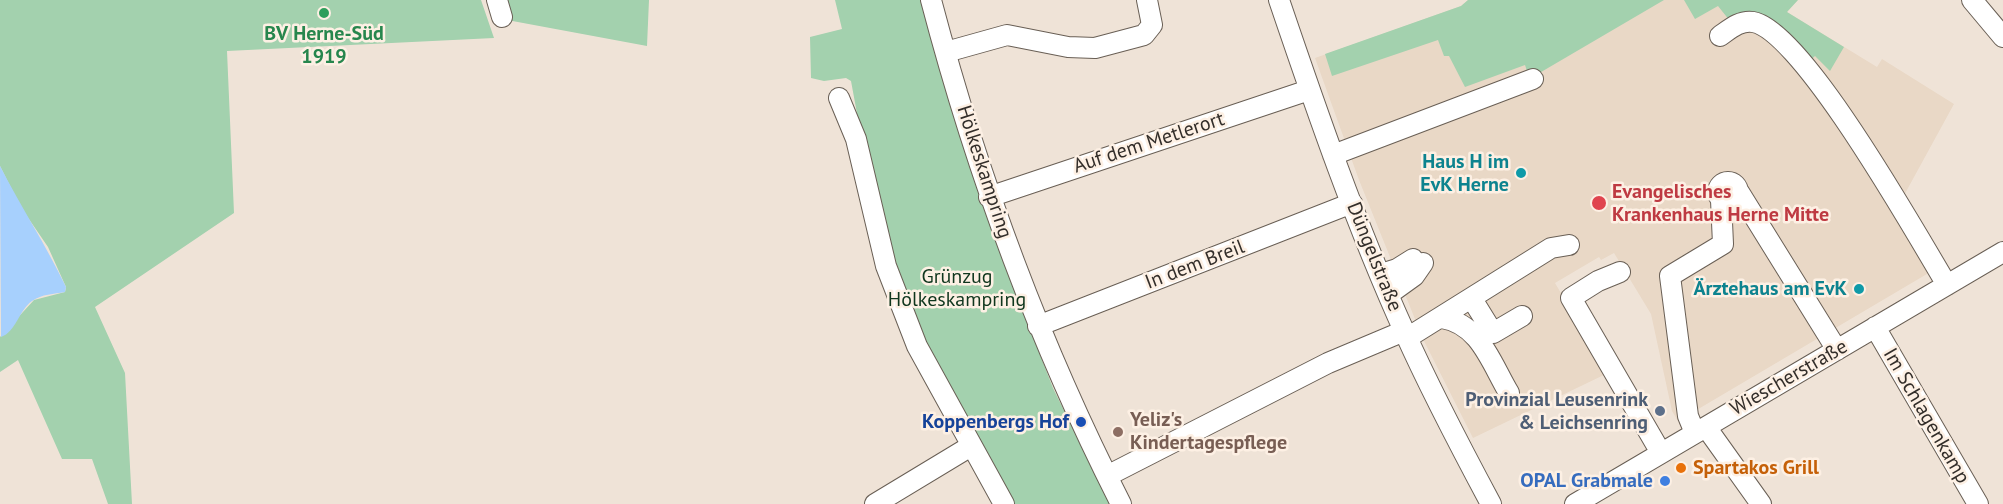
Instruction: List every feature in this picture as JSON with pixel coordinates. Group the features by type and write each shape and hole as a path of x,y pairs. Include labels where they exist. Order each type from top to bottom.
{"street":[{"name":"Hölkeskampring","path":"931,0 989,196 1038,326 1121,504"},
{"path":"946,52 1007,35 1082,49 1144,35 1152,26 1147,0"},
{"name":"Düngelstraße","path":"1279,0 1333,155 1405,334 1491,504"},
{"path":"1972,0 2003,38"},
{"path":"1720,36 1741,23 1753,22 1766,28 1788,45 1839,111 1886,183 1947,285"},
{"path":"1333,155 1533,79"},
{"name":"Auf dem Metlerort","path":"989,196 1309,90"},
{"path":"839,98 856,139 886,266 917,346 1004,504"},
{"path":"1761,504 1688,416 1690,381 1670,276 1724,244 1730,196 1837,350"},
{"name":"In dem Breil","path":"1038,326 1352,203"},
{"path":"1107,476 1328,363 1442,318 1551,248 1569,245"},
{"name":"Wiescherstraße","path":"1575,504 2003,252"},
{"path":"1381,274 1418,261 1414,276 1389,294"},
{"path":"1620,272 1598,281 1571,298 1661,453"},
{"path":"1472,298 1493,333 1522,316"},
{"path":"1442,318 1461,322 1474,332 1509,393"},
{"name":"Im Schlagenkamp","path":"1875,327 1978,504"},
{"path":"875,504 971,446"}],"shaded area":[{"name":"Evangelisches Krankenhaus Herne Mitte","path":"1468,0 1798,0 1787,12 1877,67 1882,59 1954,104 1902,199 1932,271 1678,421 1672,411 1651,314 1614,253 1601,260 1599,257 1555,283 1608,373 1473,438 1423,339 1359,180 1315,58 1461,6"}],"green space":[{"path":"0,0 481,0 494,38 227,51 234,213 95,307 125,373 132,504 108,504 92,459 62,459 18,360 0,372 0,337 34,300 65,292 66,287 48,247 20,206 0,166"},
{"path":"501,0 649,0 647,46 507,20"},
{"name":"Grünzug Hölkeskampring","path":"835,0 921,0 994,236 1053,388 1110,504 1013,504 966,424 908,309 870,184 851,81 846,78 824,81 811,78 810,37 842,29"},
{"path":"1468,0 1664,0 1536,75 1528,74 1525,65 1465,87 1449,56 1444,56 1438,40 1332,76 1325,54 1461,6"},
{"path":"1684,0 1798,0 1787,12 1844,47 1830,71 1815,56 1806,64 1798,51 1730,21 1718,6 1695,19"}],"water":[{"path":"0,166 66,287 65,292 32,301 10,331 1,337"}],"place":[{"name":"BV Herne-Süd 1919","path":"324,13"},
{"name":"Haus H im EvK Herne","path":"1521,173"},
{"name":"Evangelisches Krankenhaus Herne Mitte","path":"1599,203"},
{"name":"Ärztehaus am EvK","path":"1859,289"},
{"name":"Provinzial Leusenrink & Leichsenring","path":"1660,411"},
{"name":"Koppenbergs Hof","path":"1081,422"},
{"name":"Yeliz's Kindertagespflege","path":"1118,432"},
{"name":"Spartakos Grill","path":"1681,468"},
{"name":"OPAL Grabmale","path":"1665,481"}]}
